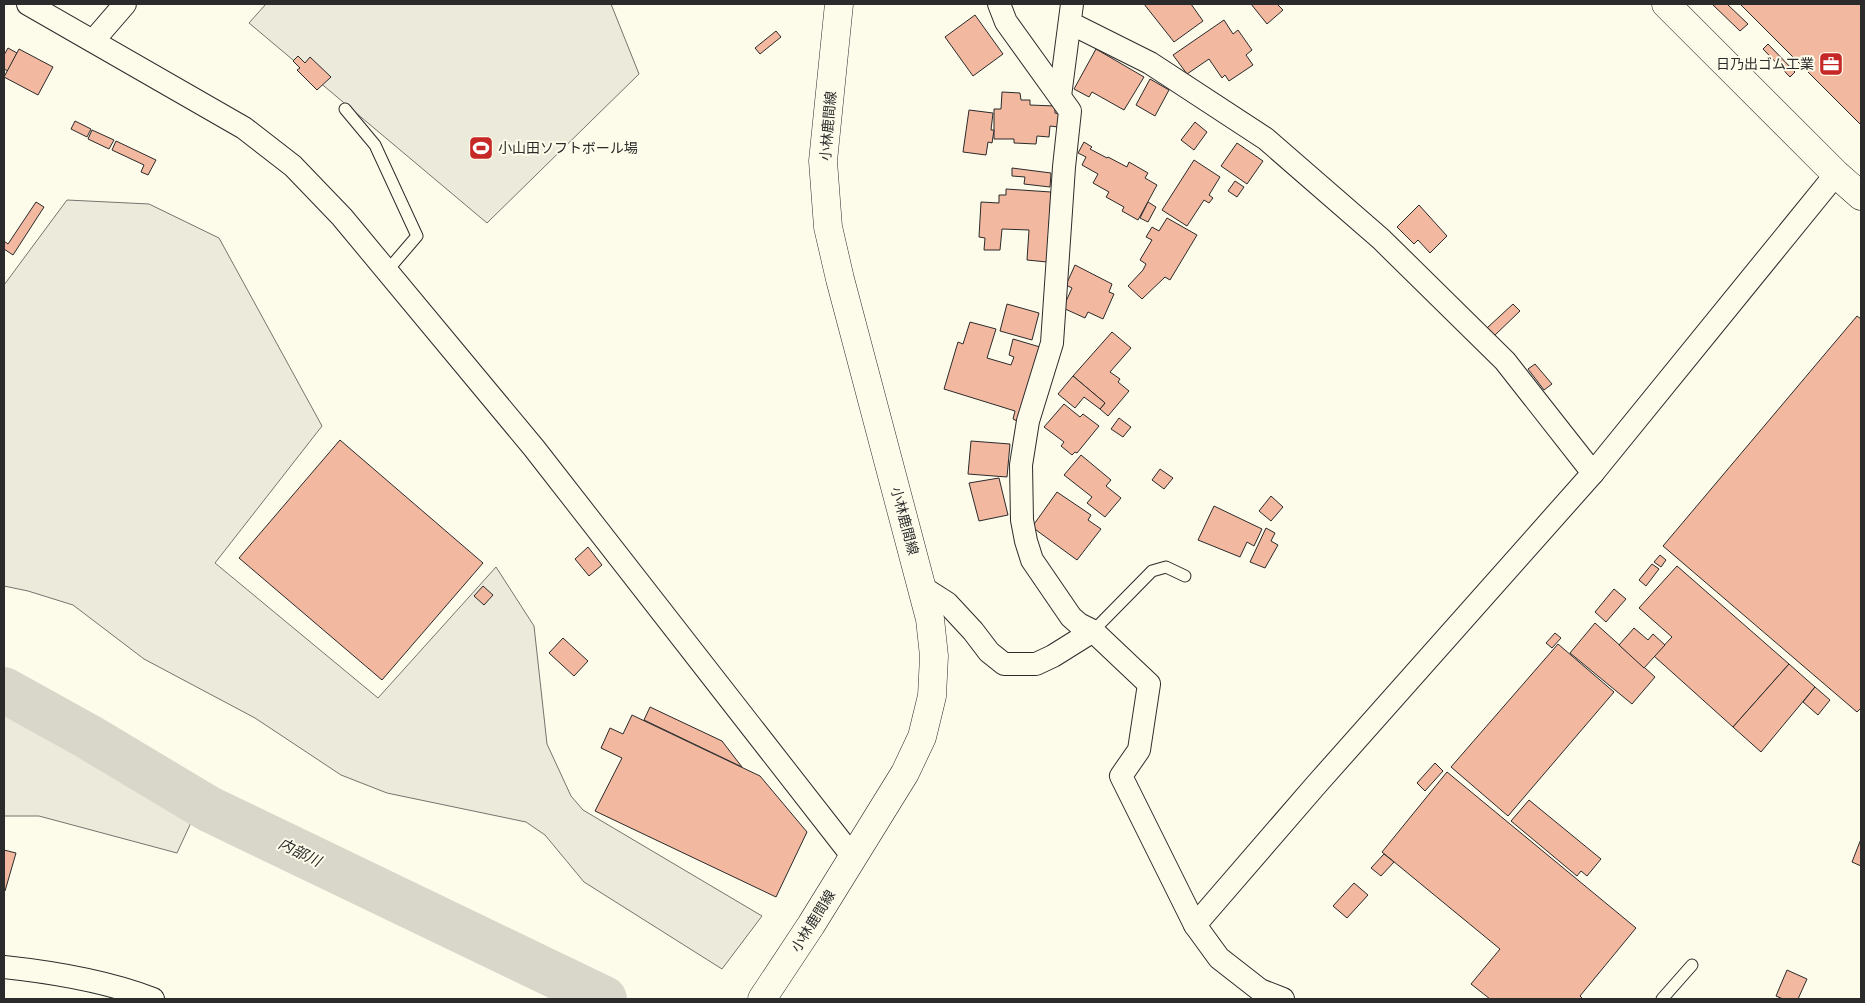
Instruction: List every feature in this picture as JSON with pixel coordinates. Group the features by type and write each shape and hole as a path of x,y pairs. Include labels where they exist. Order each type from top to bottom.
{"main road":[{"name":"小林鹿間線","path":"762,999 811,926 906,773 922,737 932,696 934,656 930,619 840,279 828,226 823,161 839,4"},
{"path":"1666,4 1836,174 1861,196"}],"street":[{"path":"28,4 244,128 286,161 342,217 534,448 853,857"},
{"path":"93,41 125,4"},
{"path":"999,4 1006,22 1070,111 1064,167 1052,343 1028,421 1021,466 1022,520 1026,542 1032,560 1071,616 1079,624 1093,631 1149,684 1139,750 1121,776 1195,925 1219,958 1260,990 1283,999"},
{"path":"1060,96 1071,14 1266,139 1381,239 1505,360 1592,473"},
{"path":"1195,925 1592,473 1836,174"},
{"path":"922,587 947,603 973,631 989,652 1004,664 1036,664 1053,656 1093,631"},
{"path":"4,967 63,975 153,999"}],"lane":[{"path":"345,109 375,145 417,236 388,271"},
{"path":"1093,631 1152,571 1166,568 1185,576"},
{"path":"1662,999 1692,965"}],"shaded area":[{"name":"小山田ソフトボール場","path":"266,4 611,4 639,74 487,223 249,23"},
{"path":"67,200 149,204 219,238 322,426 215,563 378,698 496,567 534,626 547,744 571,796 583,810 762,916 722,969 584,882 545,835 526,822 387,793 341,775 255,718 144,659 73,605 28,591 4,586 4,285"},
{"path":"4,692 200,803 177,853 39,816 4,816"}],"building":[{"path":"1144,4 1191,4 1203,21 1174,42"},
{"path":"1251,4 1277,4 1283,10 1267,24"},
{"path":"1712,4 1727,4 1748,24 1740,31"},
{"name":"日乃出ゴム工業","path":"1740,4 1861,4 1861,125"},
{"path":"975,15 1003,54 973,76 945,37"},
{"path":"1224,20 1233,34 1238,30 1252,50 1246,55 1253,65 1229,81 1225,75 1222,78 1209,59 1187,74 1173,55"},
{"path":"776,31 781,37 760,54 755,48"},
{"path":"1768,44 1795,72 1790,77 1763,49"},
{"path":"8,48 17,53 8,71 4,69 4,55"},
{"path":"19,49 53,67 38,95 4,77"},
{"path":"1096,49 1144,77 1124,110 1092,92 1089,97 1074,89"},
{"path":"298,56 305,63 310,57 331,77 317,90 297,70 300,68 293,61"},
{"path":"1150,79 1169,90 1155,116 1136,105"},
{"path":"1002,92 1020,93 1021,100 1030,100 1030,105 1055,106 1055,113 1059,114 1058,127 1050,126 1049,137 1037,136 1036,144 1014,143 1014,139 994,139 994,109 1001,109"},
{"path":"969,110 993,113 991,130 994,130 992,143 988,142 986,155 963,152"},
{"path":"75,121 91,129 87,137 71,129"},
{"path":"1195,122 1207,132 1194,150 1181,140"},
{"path":"92,130 114,140 109,149 88,139"},
{"path":"116,141 156,160 148,175 141,172 144,165 112,150"},
{"path":"1084,142 1092,147 1090,149 1107,158 1127,167 1129,162 1148,173 1145,178 1157,185 1138,220 1122,211 1124,207 1106,197 1109,192 1093,183 1098,174 1082,165 1086,157 1078,153"},
{"path":"1237,143 1263,161 1247,184 1221,166"},
{"path":"1194,160 1220,177 1209,195 1213,198 1209,203 1204,200 1187,226 1162,210"},
{"path":"1012,168 1051,173 1050,187 1024,184 1025,177 1012,176"},
{"path":"1235,181 1244,187 1237,197 1228,191"},
{"path":"1006,189 1051,192 1047,262 1027,260 1029,230 1002,229 1000,250 984,250 985,238 979,237 981,202 999,203 999,195 1006,195"},
{"path":"36,202 44,207 13,255 4,249 4,241 8,244"},
{"path":"1148,202 1156,207 1148,222 1140,218"},
{"path":"1419,205 1447,236 1430,253 1418,240 1414,244 1397,227"},
{"path":"1167,218 1197,235 1170,280 1165,277 1142,299 1128,286 1146,264 1140,260 1152,240 1146,237 1152,227 1159,231"},
{"path":"1075,265 1112,284 1109,292 1114,294 1103,319 1088,312 1085,318 1063,308 1072,288 1066,285"},
{"path":"1007,304 1039,313 1032,340 1000,331"},
{"path":"1513,304 1520,311 1494,336 1487,328"},
{"path":"1857,316 1861,319 1861,708 1857,712 1663,546"},
{"path":"970,322 996,329 987,358 1011,365 1014,357 1009,355 1013,339 1040,347 1019,422 1013,419 1015,411 944,389 958,342 963,344"},
{"path":"1112,332 1131,348 1110,372 1120,379 1118,382 1129,391 1108,416 1100,409 1105,403 1073,376"},
{"path":"1535,364 1552,384 1544,390 1528,369"},
{"path":"1073,376 1105,403 1100,409 1084,397 1075,408 1058,394"},
{"path":"1064,404 1080,417 1083,414 1099,426 1077,453 1075,452 1072,455 1061,446 1064,442 1044,427"},
{"path":"1119,418 1131,427 1123,437 1111,429"},
{"path":"340,440 483,563 382,680 239,558"},
{"path":"971,441 1010,444 1007,477 968,474"},
{"path":"1081,455 1111,480 1106,486 1121,498 1105,517 1087,503 1092,497 1064,475"},
{"path":"1160,469 1173,478 1164,489 1152,480"},
{"path":"999,478 1008,515 979,521 969,483"},
{"path":"1057,492 1091,515 1088,520 1101,529 1077,560 1032,527"},
{"path":"1271,496 1283,507 1271,521 1259,511"},
{"path":"1214,506 1262,529 1254,546 1247,542 1240,557 1198,540"},
{"path":"1266,528 1275,533 1271,541 1278,545 1265,568 1250,562"},
{"path":"588,547 602,565 589,576 575,559"},
{"path":"1660,555 1666,560 1661,567 1654,562"},
{"path":"1652,564 1659,569 1646,586 1639,580"},
{"path":"1677,566 1789,664 1733,727 1654,656 1672,637 1639,608"},
{"path":"483,586 493,595 484,605 474,596"},
{"path":"1614,589 1626,599 1606,622 1595,612"},
{"path":"1595,623 1655,677 1632,704 1570,653"},
{"path":"1634,628 1648,640 1653,634 1665,645 1644,668 1619,645"},
{"path":"1555,633 1561,638 1552,648 1546,643"},
{"path":"563,638 588,661 574,676 549,653"},
{"path":"1558,644 1614,692 1508,816 1451,767"},
{"path":"1789,664 1815,687 1761,752 1733,727"},
{"path":"1815,687 1830,700 1818,715 1803,702"},
{"path":"650,707 722,741 742,767 644,720"},
{"path":"632,715 760,776 807,832 776,897 595,811 622,758 601,748 610,728 623,734"},
{"path":"1435,763 1443,771 1425,791 1417,783"},
{"path":"1447,772 1636,928 1580,996 1583,999 1490,999 1471,984 1500,949 1382,852"},
{"path":"1529,800 1601,859 1587,876 1581,871 1577,876 1511,821"},
{"path":"1861,839 1861,866 1852,862"},
{"path":"4,850 16,853 5,891 4,890"},
{"path":"1384,854 1394,862 1381,876 1371,868"},
{"path":"1354,883 1368,895 1347,918 1333,906"},
{"path":"1787,970 1807,979 1798,999 1783,999 1776,996"}],"waterway":[{"name":"内部川","path":"4,690 87,736 209,809 604,999"}],"place":[{"name":"日乃出ゴム工業","path":"1831,64"},
{"name":"小山田ソフトボール場","path":"481,148"}]}
